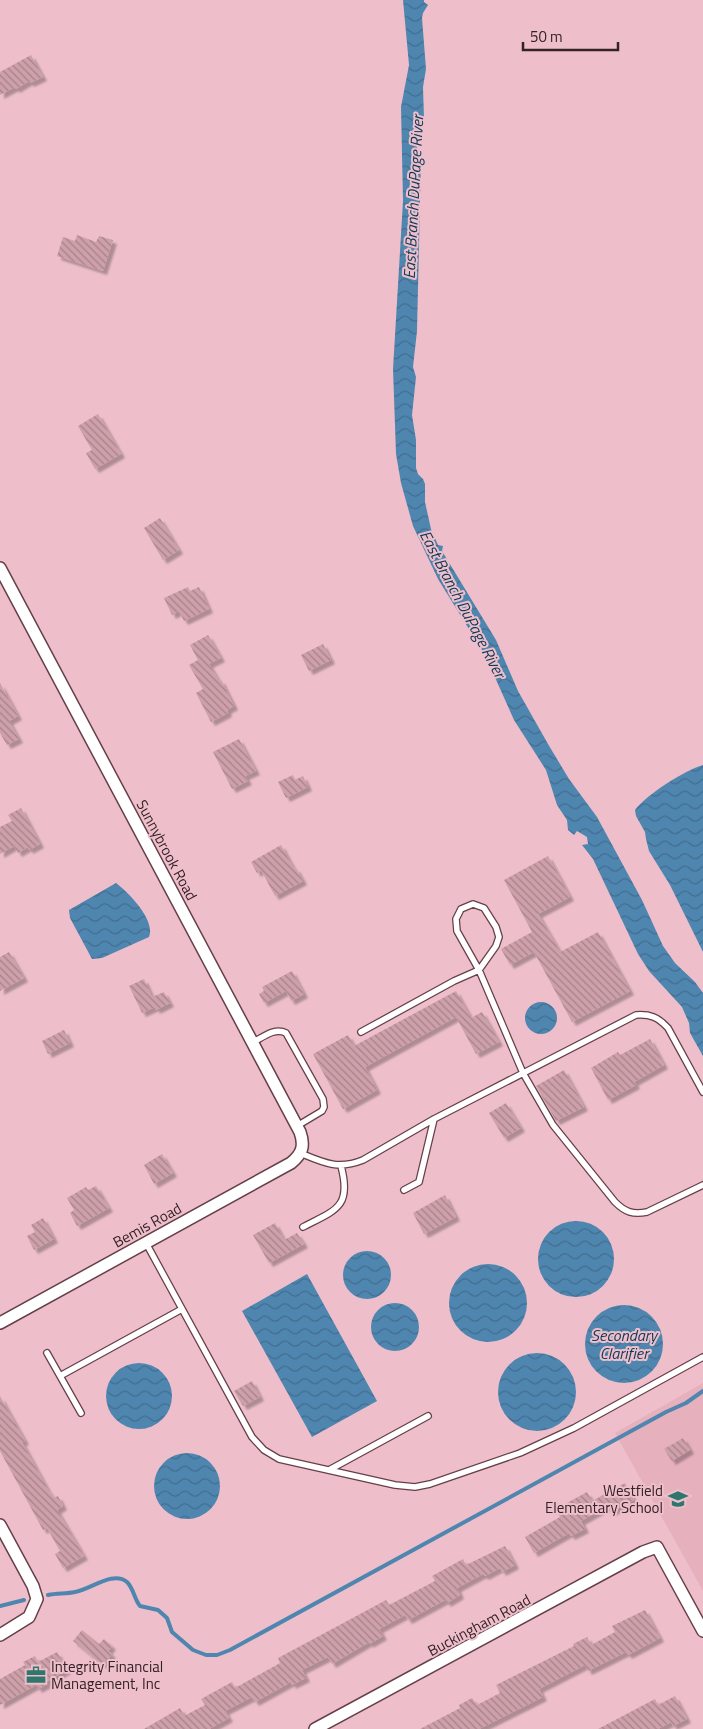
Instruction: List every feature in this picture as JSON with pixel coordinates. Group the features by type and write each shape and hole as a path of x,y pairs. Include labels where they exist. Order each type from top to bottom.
{"street":[{"name":"Sunnybrook Road","path":"0,568 296,1126 302,1138 302,1150"},
{"name":"Bemis Road","path":"0,1323 291,1163 302,1150"},
{"path":"0,1525 33,1586 37,1599 29,1617 0,1636"},
{"name":"Buckingham Road","path":"315,1729 657,1546 703,1631"}],"lane":[{"path":"361,1032 454,981 479,970 496,946 499,937 488,913 478,905 473,904 462,909 458,913 455,925 479,970 523,1073 553,1125 621,1208 629,1212 638,1214 647,1212 703,1185"},
{"path":"302,1150 329,1165 341,1166 363,1160 434,1119 636,1015 654,1016 662,1021 668,1028 703,1092"},
{"path":"252,1043 275,1031 286,1032 323,1099 324,1107 322,1111 296,1126"},
{"path":"404,1190 419,1182 434,1119"},
{"path":"303,1227 331,1212 343,1200 345,1182 341,1166"},
{"path":"146,1243 252,1437 264,1450 279,1458 395,1485 415,1487 430,1484 520,1454 574,1428 703,1357"},
{"path":"60,1376 182,1309"},
{"path":"47,1352 81,1413"},
{"path":"329,1470 428,1416"}],"shaded area":[{"name":"Westfield Elementary School","path":"703,1383 703,1591 615,1433"}],"water":[{"name":"East Branch DuPage River","path":"403,0 424,0 428,5 422,18 426,69 423,87 424,119 416,145 421,159 417,331 413,367 416,377 412,415 416,440 416,468 425,484 425,502 431,529 438,545 443,546 442,551 496,640 518,691 548,744 569,779 597,817 642,900 663,946 675,963 695,982 703,993 703,1056 690,1033 689,1023 682,1007 649,971 638,954 593,859 582,845 588,844 587,837 577,831 574,835 568,830 567,820 557,805 546,770 514,720 485,655 438,579 413,526 401,483 396,454 393,369 403,201 401,107 409,65"},
{"path":"703,765 703,952 670,885 649,851 645,832 636,816 635,810 648,797 666,784 686,772"},
{"path":"116,883 134,900 145,915 150,930 149,937 102,958 92,959 70,918 69,910"},
{"path":"541,1002 552,1007 557,1018 552,1029 541,1034 530,1029 525,1018 530,1007"},
{"path":"576,1221 591,1224 603,1232 611,1244 614,1259 611,1274 603,1286 591,1294 576,1297 561,1294 549,1286 541,1274 538,1259 541,1244 549,1232 561,1224"},
{"path":"367,1251 376,1253 384,1258 389,1266 391,1275 389,1284 384,1292 376,1297 367,1299 358,1297 350,1292 345,1284 343,1275 345,1266 350,1258 358,1253"},
{"path":"488,1264 503,1267 516,1275 524,1288 527,1303 524,1318 516,1331 503,1339 488,1342 473,1339 460,1331 452,1318 449,1303 452,1288 460,1275 473,1267"},
{"path":"307,1274 377,1401 312,1437 242,1311"},
{"path":"390,1303 400,1303 412,1310 419,1322 419,1332 412,1344 400,1351 390,1351 382,1347 375,1340 371,1332 371,1322 375,1314 382,1307"},
{"name":"Secondary Clarifier","path":"616,1305 632,1305 646,1311 657,1322 663,1336 663,1352 657,1366 646,1377 632,1383 616,1383 602,1377 591,1366 585,1352 585,1336 591,1322 602,1311"},
{"name":"Secondary Clarifier","path":"537,1353 552,1356 565,1364 573,1377 576,1392 573,1407 565,1420 552,1428 537,1431 522,1428 509,1420 501,1407 498,1392 501,1377 509,1364 522,1356"},
{"path":"132,1363 146,1363 158,1368 167,1377 172,1389 170,1409 163,1420 146,1429 132,1429 120,1424 111,1415 106,1403 106,1389 111,1377 120,1368"},
{"path":"181,1453 193,1453 211,1462 218,1473 220,1486 218,1499 211,1510 200,1517 181,1519 168,1514 159,1505 154,1492 154,1480 159,1467 168,1458"}],"building":[{"path":"31,55 43,77 30,83 29,81 16,89 15,87 0,95 0,72"},
{"path":"77,235 96,242 99,236 113,240 103,271 57,256 63,237 75,241"},
{"path":"98,414 121,454 95,469 86,453 92,450 78,426"},
{"path":"160,518 179,550 163,560 144,528"},
{"path":"188,587 190,591 199,587 209,609 184,621 179,611 172,615 164,598"},
{"path":"208,635 221,658 209,664 219,681 221,680 234,706 227,710 228,713 211,722 196,693 203,689 189,665 198,660 190,645"},
{"path":"323,644 331,660 309,671 301,655"},
{"path":"0,683 18,716 9,721 19,739 7,745 0,733"},
{"path":"239,739 256,771 245,776 248,781 232,789 213,752"},
{"path":"293,775 295,780 303,776 308,787 286,798 278,782"},
{"path":"21,808 40,844 29,850 28,847 18,853 14,846 0,854 0,827 12,821 8,815"},
{"path":"281,845 303,881 275,896 261,870 257,873 251,862"},
{"path":"548,856 570,897 538,914 560,952 598,932 630,991 572,1022 534,952 510,965 501,949 532,932 504,880"},
{"path":"9,952 24,978 0,991 0,957"},
{"path":"292,971 304,994 291,1001 286,991 264,1003 259,994 264,991 262,987"},
{"path":"144,979 152,997 164,992 170,1003 156,1010 155,1007 142,1013 129,986"},
{"path":"456,991 471,1018 482,1012 499,1042 476,1054 456,1017 365,1067 377,1090 343,1109 313,1054 348,1035 354,1046"},
{"path":"64,1030 70,1043 48,1054 42,1041"},
{"path":"650,1039 664,1065 634,1082 636,1085 608,1100 591,1068 618,1052 620,1055"},
{"path":"564,1070 584,1107 556,1121 536,1086"},
{"path":"506,1103 521,1128 504,1138 489,1113"},
{"path":"162,1154 173,1173 154,1184 144,1165"},
{"path":"96,1186 109,1208 77,1226 70,1213 74,1210 67,1198 86,1187 88,1190"},
{"path":"445,1195 456,1217 424,1234 413,1213"},
{"path":"43,1218 54,1239 34,1250 27,1236 35,1232 31,1225"},
{"path":"275,1223 284,1240 297,1233 304,1244 269,1263 253,1235"},
{"path":"252,1381 260,1397 243,1406 234,1391"},
{"path":"0,1396 25,1441 22,1442 48,1490 54,1498 58,1496 63,1506 57,1510 84,1556 63,1568 55,1554 60,1551 47,1528 43,1530 0,1451"},
{"path":"683,1438 690,1450 672,1461 664,1449"},
{"path":"625,1483 634,1500 611,1512 608,1506 581,1521 585,1529 571,1536 569,1533 534,1553 525,1537 560,1517 556,1509 587,1492 592,1501"},
{"path":"505,1546 515,1565 502,1572 500,1568 485,1576 483,1574 457,1588 460,1595 447,1603 445,1600 408,1620 405,1615 379,1629 383,1636 332,1664 328,1657 302,1670 306,1678 292,1685 291,1682 255,1702 252,1697 225,1711 229,1718 209,1729 144,1729 180,1708 184,1716 205,1705 201,1699 232,1682 235,1688 280,1663 278,1658 386,1600 389,1605 435,1581 432,1576 463,1559 466,1565"},
{"path":"645,1610 660,1638 628,1655 626,1652 588,1671 585,1665 539,1689 543,1697 479,1729 420,1729 460,1708 459,1705 472,1698 477,1705 500,1693 496,1685 574,1646 573,1644 587,1637 591,1645 615,1632 612,1626"},
{"path":"82,1630 99,1644 104,1639 112,1646 108,1651 112,1654 103,1665 73,1641"},
{"path":"57,1652 67,1670 38,1689 36,1685 0,1705 0,1679 25,1665 23,1662 35,1656 38,1662"},
{"path":"675,1696 687,1719 673,1726 671,1722 658,1729 598,1729 655,1699 658,1705"}],"waterway":[{"path":"48,1595 81,1591 108,1579 121,1579 127,1582 140,1606 158,1610 167,1618 172,1632 193,1650 206,1655 217,1655 230,1650 666,1412 686,1403 703,1391"},
{"path":"0,1606 24,1600"}],"place":[{"name":"Westfield Elementary School","path":"678,1499"},
{"name":"Integrity Financial Management, Inc","path":"36,1675"}]}
